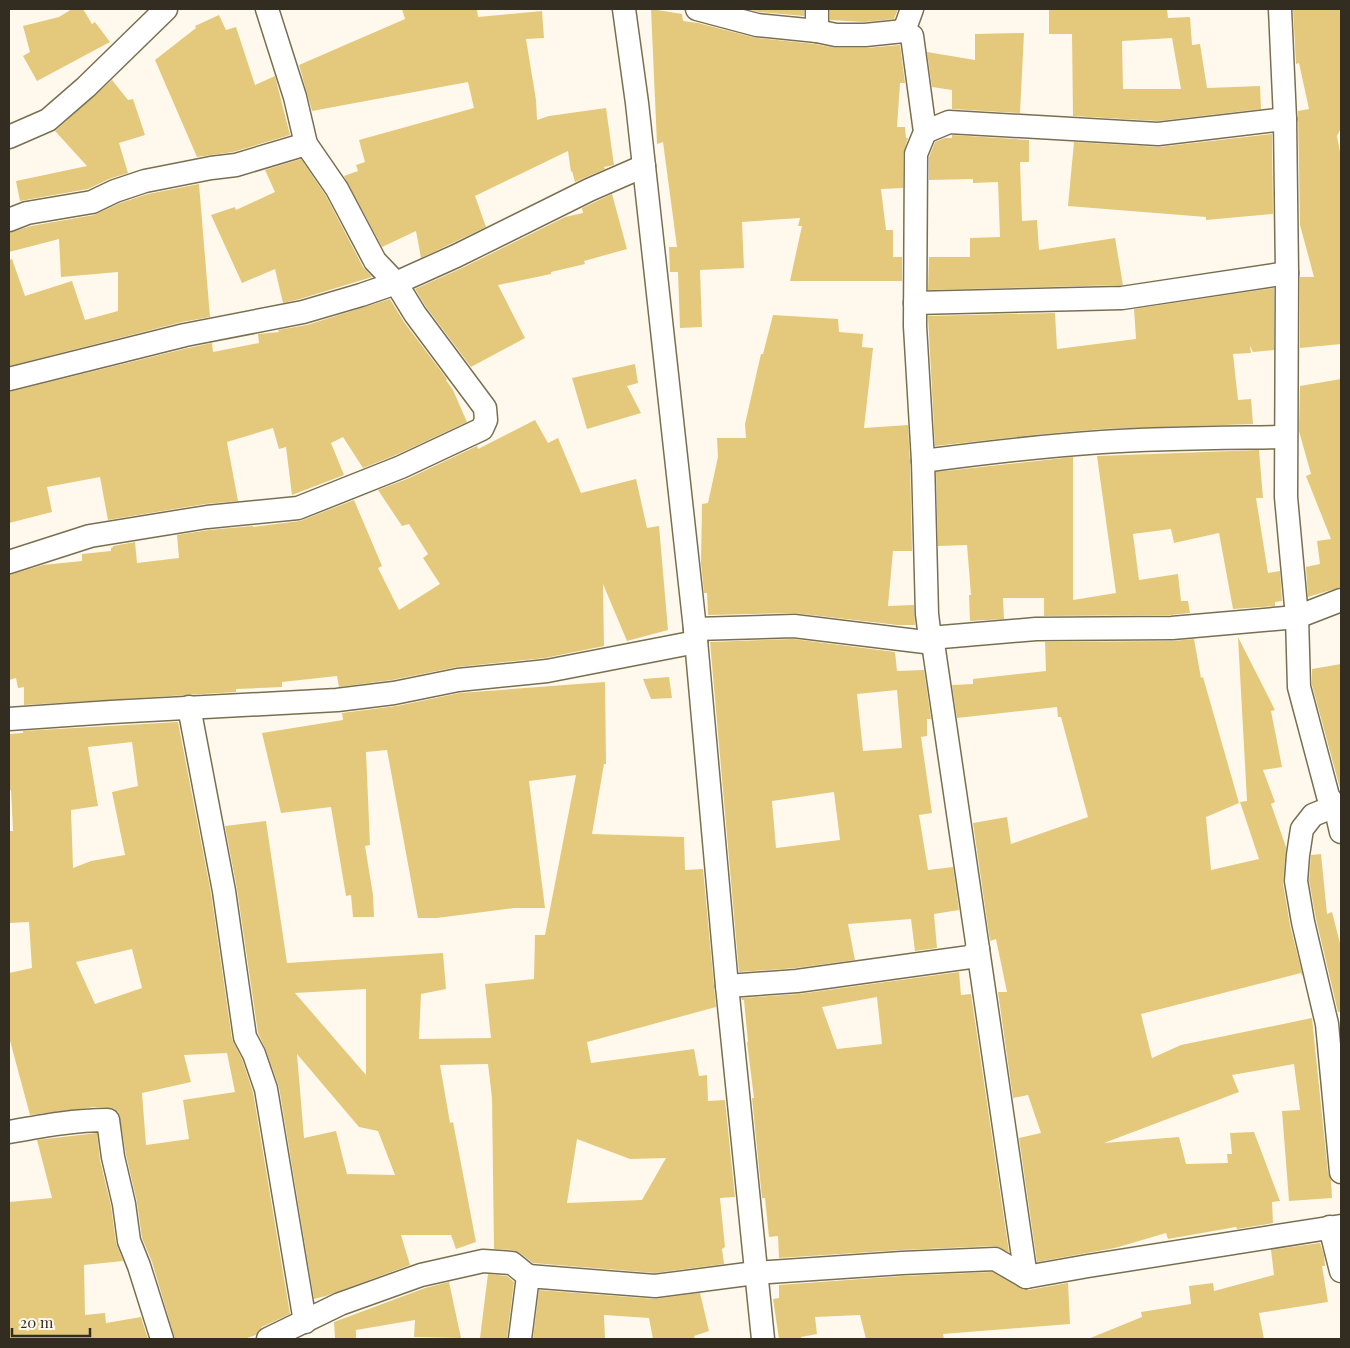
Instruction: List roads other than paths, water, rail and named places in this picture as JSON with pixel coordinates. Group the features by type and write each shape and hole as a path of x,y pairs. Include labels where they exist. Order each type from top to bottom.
{"street":[{"path":"9,137 48,120 86,87 166,9"},
{"path":"9,562 90,536 207,517 298,508 401,467 482,429 486,420 485,408 415,314 396,283 375,261 337,190 306,144 295,97 266,9"},
{"path":"624,9 636,93 695,636 762,1339"},
{"path":"696,9 757,25 817,31 836,35 865,35 904,31 912,36 924,132 916,154 915,326 924,461 927,614 1026,1277"},
{"path":"816,9 817,31"},
{"path":"904,31 912,9"},
{"path":"1280,9 1287,273 1286,497 1297,618 1300,687 1328,796 1335,806 1341,832"},
{"path":"924,132 949,122 1158,134 1284,119"},
{"path":"9,220 28,213 92,202 115,191 145,181 236,164 306,144"},
{"path":"9,379 185,335 303,312 396,283 456,256 589,190 644,166"},
{"path":"915,303 1122,298 1287,273"},
{"path":"924,461 1022,449 1102,442 1285,437"},
{"path":"9,719 189,707 337,700 385,694 458,680 547,670 695,636 794,626 932,640 1036,628 1172,628 1297,618 1341,600"},
{"path":"189,707 224,891 246,1037 266,1089 305,1322"},
{"path":"1335,806 1313,815 1302,828 1296,881 1303,922 1327,1024 1341,1172"},
{"path":"727,986 797,981 970,957 978,949"},
{"path":"9,1132 56,1123 108,1120 129,1241 162,1339"},
{"path":"268,1339 340,1304 420,1275 483,1261 512,1263 528,1276 655,1286 755,1273 996,1259 1026,1277 1336,1227 1341,1271"},
{"path":"520,1339 528,1276"}]}
